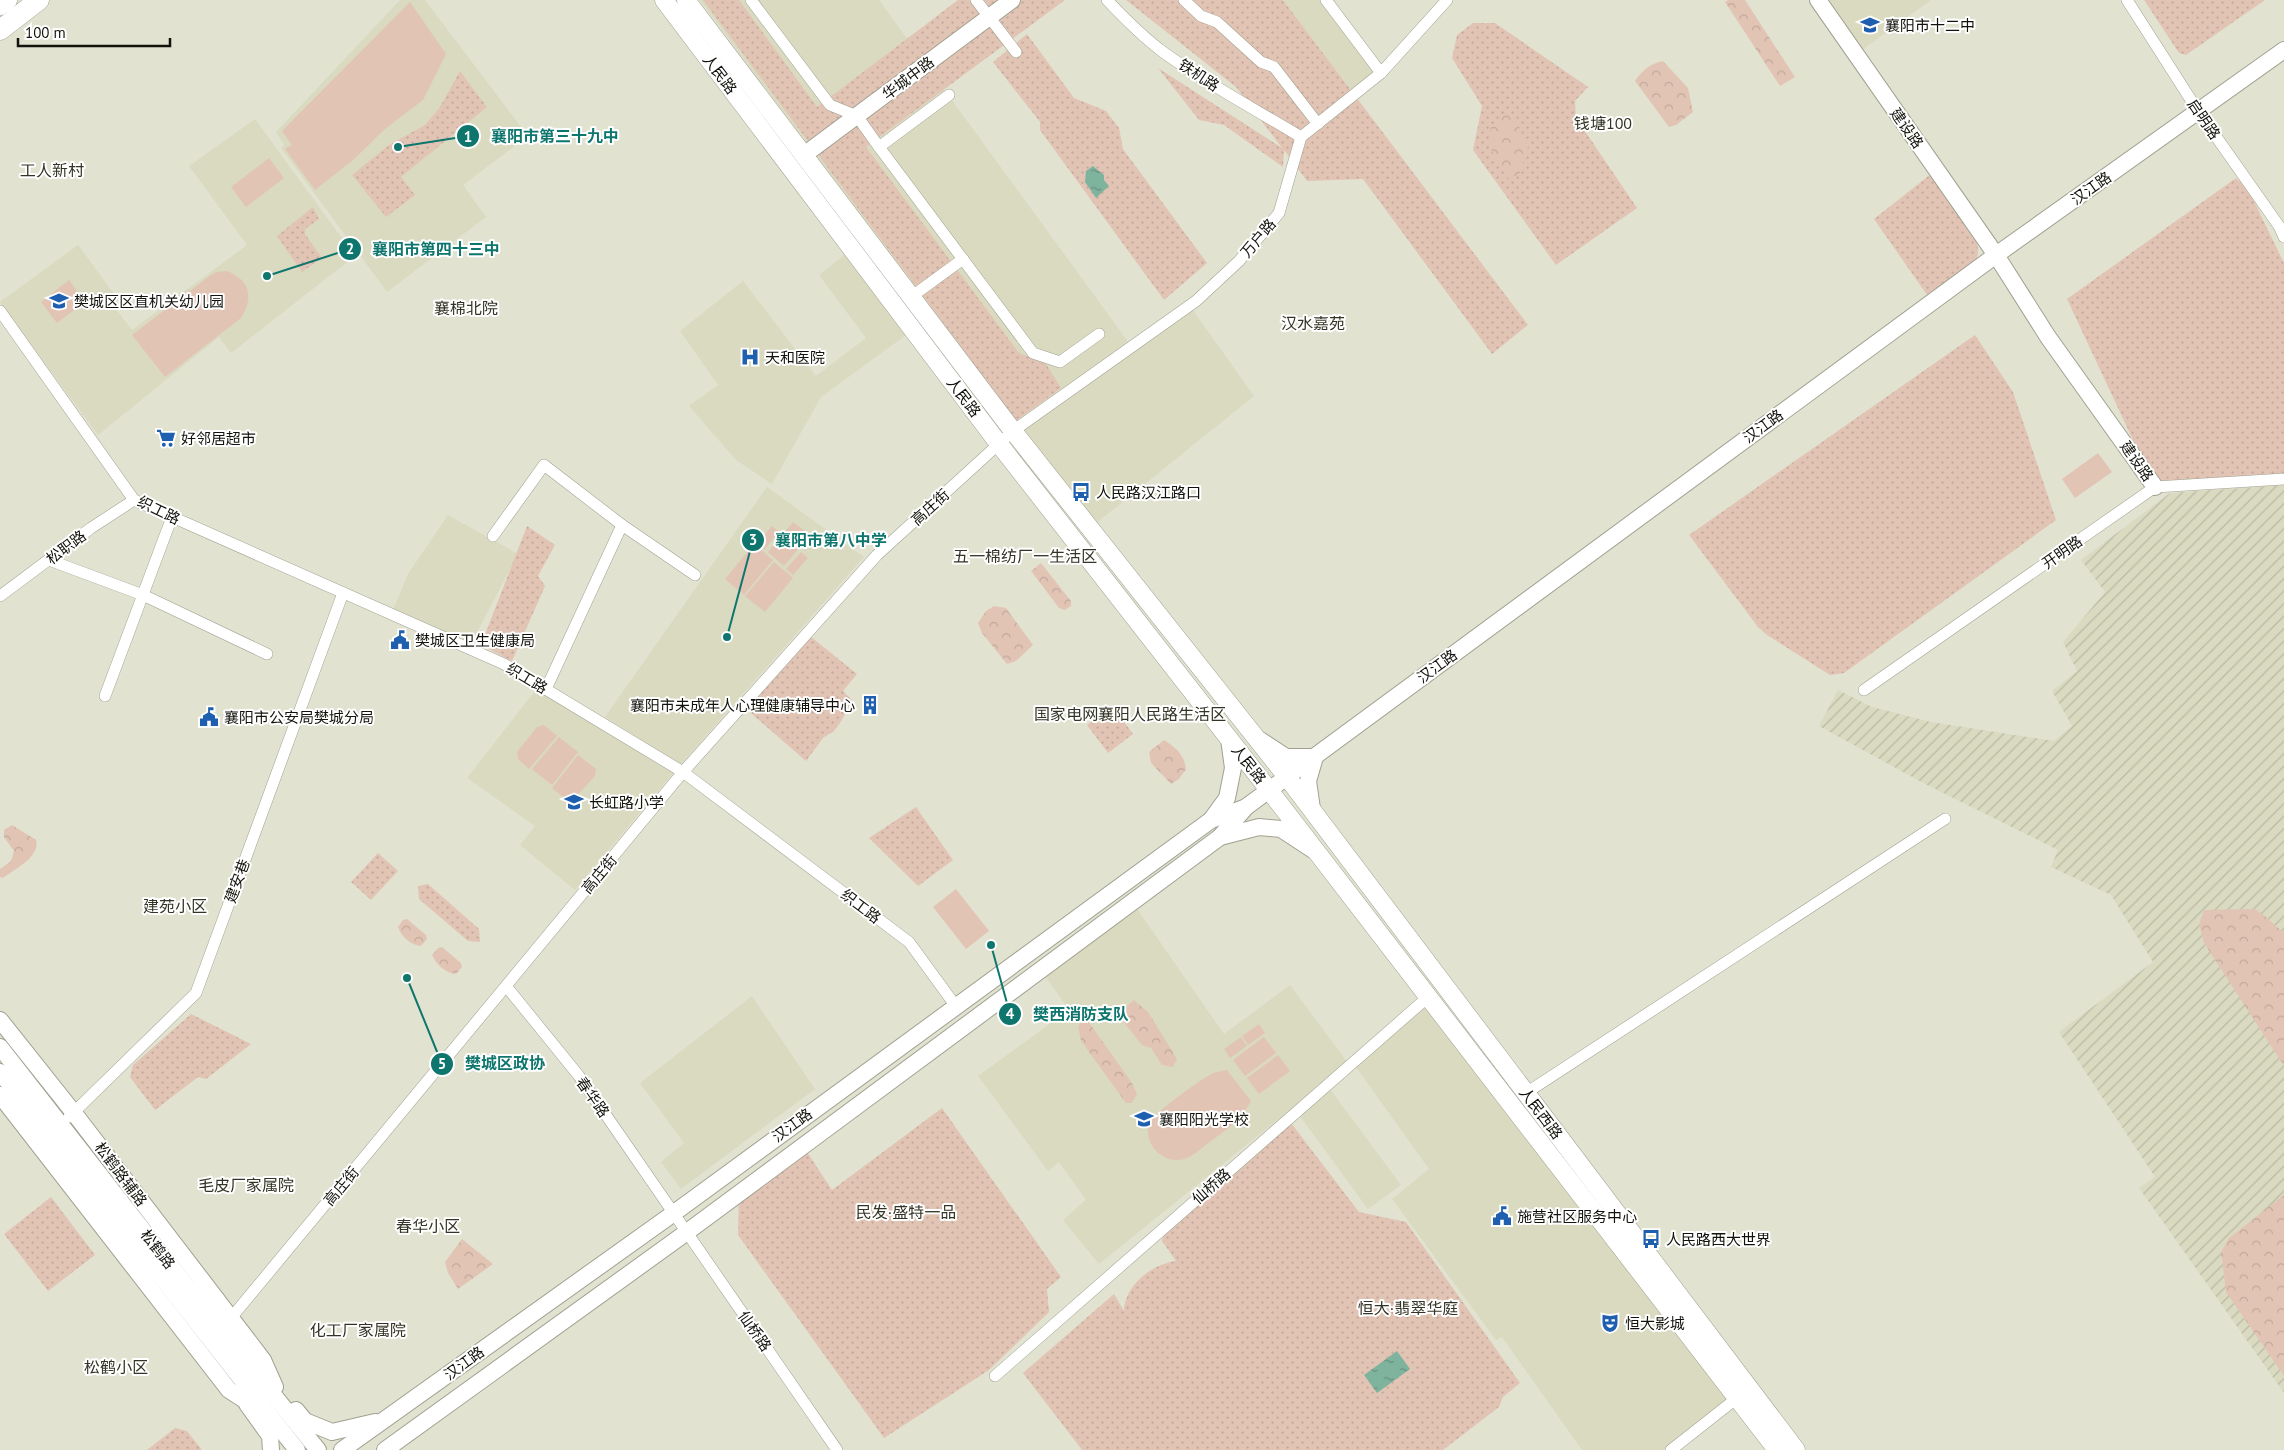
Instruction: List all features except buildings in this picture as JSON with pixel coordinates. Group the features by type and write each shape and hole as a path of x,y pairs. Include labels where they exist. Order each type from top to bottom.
{"highway":[{"path":"0,5 7,0"},
{"path":"0,30 39,0"}],"main road":[{"name":"人民路","path":"664,0 999,444 1269,790"},
{"name":"人民路","path":"686,0 1013,431 1287,777"},
{"name":"华城中路","path":"804,155 1012,0"},
{"name":"建设路","path":"1818,0 1996,255 2048,337 2155,487"},
{"name":"汉江路","path":"385,1450 396,1445 687,1232 1220,837 1246,807 1269,790 1996,255 2284,50"},
{"path":"1256,738 1286,757 1314,757 1308,781 1312,809"},
{"path":"1211,820 1227,798 1233,768 1229,739"},
{"name":"人民西路","path":"1287,777 1796,1450"},
{"name":"人民西路","path":"1269,790 1776,1450"},
{"name":"汉江路","path":"342,1450 674,1213 955,1005 1211,820 1246,807"},
{"path":"1220,837 1259,827 1281,829 1314,850"},
{"name":"松鹤路辅路","path":"0,1020 74,1112 221,1330 263,1360 271,1380 278,1413"},
{"name":"松鹤路","path":"0,1047 221,1330 278,1413 297,1450"},
{"name":"松鹤路","path":"0,1072 20,1109 163,1293 221,1330"},
{"path":"0,1095 20,1109"},
{"path":"163,1293 229,1390 244,1400 278,1413"},
{"path":"271,1380 305,1421 332,1432 385,1419"},
{"path":"244,1400 270,1436 271,1450"},
{"name":"松鹤路","path":"278,1413 318,1450"}],"street":[{"path":"751,0 830,105 856,116 1033,353 1060,362 1099,334"},
{"path":"976,0 1016,52"},
{"name":"铁机路","path":"1107,0 1126,20 1162,51 1301,137"},
{"path":"1184,0 1201,16 1217,22 1261,62 1274,67 1318,124"},
{"path":"1326,0 1381,73"},
{"path":"1301,137 1381,73 1447,0"},
{"name":"启明路","path":"2127,0 2198,112 2279,226 2284,237"},
{"path":"879,147 949,95"},
{"name":"万户路","path":"1013,431 1196,302 1239,261 1280,213 1301,137"},
{"path":"911,297 963,259"},
{"name":"织工路","path":"0,311 134,500 504,664 683,772 909,942 955,1005"},
{"name":"高庄街","path":"221,1330 683,772 877,555 1013,431"},
{"path":"494,536 544,465 622,525 695,575"},
{"path":"2155,487 2284,479"},
{"name":"开明路","path":"1864,690 2155,487"},
{"name":"松职路","path":"0,596 92,528 134,500"},
{"path":"105,696 172,516"},
{"path":"546,689 622,525"},
{"path":"49,560 142,595 267,654"},
{"name":"建安巷","path":"61,1125 196,993 343,593"},
{"path":"1526,1093 1945,819"},
{"name":"春华路","path":"506,986 579,1076 674,1213"},
{"name":"仙桥路","path":"995,1376 1428,997"},
{"name":"仙桥路","path":"674,1213 837,1450"},
{"path":"1671,1450 1737,1398"}],"shaded area":[{"path":"400,0 425,0 528,136 463,185 486,217 387,292 281,148 284,145 276,132"},
{"path":"700,0 879,0 1129,343 1187,302 1254,396 1094,525 1015,425"},
{"path":"1283,0 1326,0 1381,73 1355,95"},
{"name":"襄阳市十二中","path":"1827,0 1931,0 1862,50"},
{"path":"255,119 355,256 231,353 219,337 98,435 0,302 78,245 118,299 112,304 132,330 247,245 189,166"},
{"name":"天和医院","path":"849,251 909,333 821,397 772,484 736,460 689,406 718,385 680,331 743,281 816,376 866,338 819,275"},
{"path":"2284,485 2284,1393 2139,1188 2155,1177 2059,1032 2153,962 2111,895 2051,867 2058,850 1925,784 1819,726 1838,690 1872,707 1931,722 2054,741 2072,726 2052,691 2077,671 2063,642 2105,592 2081,560 2170,493"},
{"path":"767,487 864,557 681,764 605,717"},
{"path":"448,515 518,554 470,646 393,610 408,574"},
{"name":"长虹路小学","path":"537,688 674,772 575,890 520,845 535,826 467,778"},
{"name":"襄阳阳光学校","path":"1135,906 1224,1034 1290,985 1348,1063 1099,1264 1063,1220 1086,1200 1059,1162 1048,1171 978,1076 1069,1010 1043,973"},
{"path":"752,996 815,1089 681,1189 661,1162 684,1143 640,1083"},
{"path":"1428,997 1737,1398 1671,1450 1582,1450 1502,1337 1496,1340 1392,1199 1429,1169 1353,1063"},
{"path":"1329,1088 1401,1185 1368,1209 1297,1112"}],"green space":[{"path":"703,0 739,0 817,107 958,0 1065,0 866,147 1019,353 1046,364 1061,388 1016,421"},
{"path":"1126,0 1283,0 1528,325 1492,354 1363,179 1307,181 1284,150 1283,167 1224,125 1199,120 1158,68 1282,148 1236,87"},
{"path":"1728,0 1745,0 1795,77 1780,86 1725,2"},
{"path":"2144,0 2265,0 2186,55 2179,53"},
{"path":"410,2 446,54 423,100 385,129 352,161 315,190 285,149 292,145 282,131"},
{"path":"1473,23 1495,23 1588,87 1575,101 1576,118 1637,208 1556,265 1473,150 1482,106 1452,58 1457,35"},
{"path":"1027,34 1074,98 1106,111 1119,128 1123,149 1207,263 1164,300 1040,130 1040,122 993,62"},
{"path":"1663,61 1688,88 1693,112 1676,125 1669,127 1635,81 1647,68"},
{"path":"460,71 487,107 401,177 415,195 386,217 352,175 389,145 425,125 440,107"},
{"path":"1504,115 1514,115 1528,147 1519,175 1507,178 1488,144 1491,127"},
{"path":"269,158 284,178 246,207 231,187"},
{"path":"1936,170 1977,237 1978,253 1973,272 1932,302 1874,219"},
{"path":"2236,178 2248,189 2284,263 2284,479 2155,487 2067,299"},
{"path":"313,207 319,219 305,229 305,234 322,258 302,272 277,236"},
{"path":"227,271 241,279 247,290 248,303 241,318 165,377 132,335 208,277 216,272"},
{"path":"69,280 85,302 57,323 41,302"},
{"path":"1975,335 2013,392 2056,520 1844,673 1830,675 1767,635 1758,627 1689,535"},
{"path":"2098,453 2112,472 2075,498 2062,479"},
{"path":"793,522 810,535 784,566 768,552"},
{"path":"527,526 555,545 538,576 545,586 512,661 481,645"},
{"path":"772,526 779,532 764,550 756,544"},
{"path":"754,544 773,560 744,595 725,579"},
{"path":"801,552 808,558 793,575 786,569"},
{"path":"774,562 793,578 765,612 745,596"},
{"path":"1041,563 1071,601 1071,606 1065,610 1059,608 1031,571"},
{"path":"994,606 1006,608 1033,645 1016,661 1007,664 982,633 978,623 986,611"},
{"path":"810,636 857,674 843,691 852,700 842,720 834,731 823,738 806,761 745,708"},
{"path":"1112,706 1133,734 1108,753 1087,725"},
{"path":"544,725 557,736 529,769 518,759 517,752 537,727"},
{"path":"559,737 578,752 552,785 532,769"},
{"path":"1164,740 1179,752 1186,769 1179,779 1171,784 1151,763 1149,752"},
{"path":"578,755 596,769 595,776 573,800 567,800 552,788"},
{"path":"916,807 953,860 918,886 869,838"},
{"path":"12,825 36,840 37,846 26,862 3,878 0,877 0,869 11,861 14,851 4,837 4,830"},
{"path":"378,853 398,871 371,900 351,882"},
{"path":"428,884 479,929 480,942 468,941 419,899 418,886"},
{"path":"956,889 989,931 966,949 933,907"},
{"path":"2255,909 2284,932 2284,1066 2204,943 2199,924 2204,910"},
{"path":"407,919 426,935 427,939 421,946 410,942 399,930 398,927 403,920"},
{"path":"442,947 461,963 462,967 456,974 438,965 432,955 438,948"},
{"path":"1134,1000 1148,1012 1177,1059 1173,1067 1162,1065 1151,1048 1142,1045 1122,1020 1122,1010"},
{"path":"191,1014 251,1044 206,1079 198,1077 155,1110 130,1077 133,1065"},
{"path":"1082,1021 1088,1021 1132,1083 1137,1094 1132,1103 1126,1103 1081,1041 1078,1026"},
{"path":"1259,1024 1265,1033 1248,1045 1242,1036"},
{"path":"1241,1037 1247,1046 1230,1058 1224,1049"},
{"path":"1264,1037 1276,1053 1245,1076 1233,1060"},
{"path":"1278,1055 1290,1071 1259,1094 1247,1078"},
{"path":"1227,1070 1251,1101 1243,1114 1229,1128 1187,1158 1171,1159 1158,1153 1150,1142 1148,1135 1151,1121 1155,1116 1195,1084 1213,1074"},
{"path":"942,1108 1061,1277 1047,1289 1049,1312 989,1370 884,1438 738,1235 739,1194 803,1146 832,1190"},
{"path":"1291,1123 1359,1212 1406,1222 1520,1383 1503,1397 1499,1407 1443,1450 1082,1450 1023,1373 1114,1294 1124,1311 1129,1293 1141,1277 1158,1266 1176,1261 1162,1241 1163,1236"},
{"path":"2284,1195 2284,1376 2226,1292 2221,1252 2229,1238"},
{"path":"51,1197 95,1255 48,1291 4,1234"},
{"path":"462,1239 493,1264 458,1289 448,1273 445,1262"},
{"path":"175,1428 187,1431 202,1450 147,1450"}],"water":[{"path":"1093,166 1104,175 1104,180 1109,186 1096,198 1085,182 1086,171"},
{"path":"1397,1351 1410,1369 1377,1393 1364,1375"}],"place":[{"name":"襄阳市十二中","path":"1870,25"},
{"name":"襄阳市第三十九中","path":"398,147"},
{"name":"襄阳市第四十三中","path":"267,276"},
{"name":"樊城区区直机关幼儿园","path":"59,301"},
{"name":"天和医院","path":"750,357"},
{"name":"好邻居超市","path":"166,438"},
{"name":"人民路汉江路口","path":"1081,492"},
{"name":"襄阳市第八中学","path":"727,637"},
{"name":"樊城区卫生健康局","path":"400,640"},
{"name":"襄阳市未成年人心理健康辅导中心","path":"870,705"},
{"name":"襄阳市公安局樊城分局","path":"209,717"},
{"name":"长虹路小学","path":"574,802"},
{"name":"樊西消防支队","path":"991,945"},
{"name":"樊城区政协","path":"407,978"},
{"name":"襄阳阳光学校","path":"1144,1119"},
{"name":"施营社区服务中心","path":"1502,1216"},
{"name":"人民路西大世界","path":"1651,1239"},
{"name":"恒大影城","path":"1610,1323"}],"district":[{"name":"钱塘100","path":"1603,123"},
{"name":"工人新村","path":"52,170"},
{"name":"襄棉北院","path":"466,308"},
{"name":"汉水嘉苑","path":"1313,323"},
{"name":"五一棉纺厂一生活区","path":"1025,556"},
{"name":"国家电网襄阳人民路生活区","path":"1130,714"},
{"name":"建苑小区","path":"175,906"},
{"name":"毛皮厂家属院","path":"246,1185"},
{"name":"民发·盛特一品","path":"906,1212"},
{"name":"春华小区","path":"428,1226"},
{"name":"恒大·翡翠华庭","path":"1408,1308"},
{"name":"化工厂家属院","path":"358,1330"},
{"name":"松鹤小区","path":"116,1367"}]}
